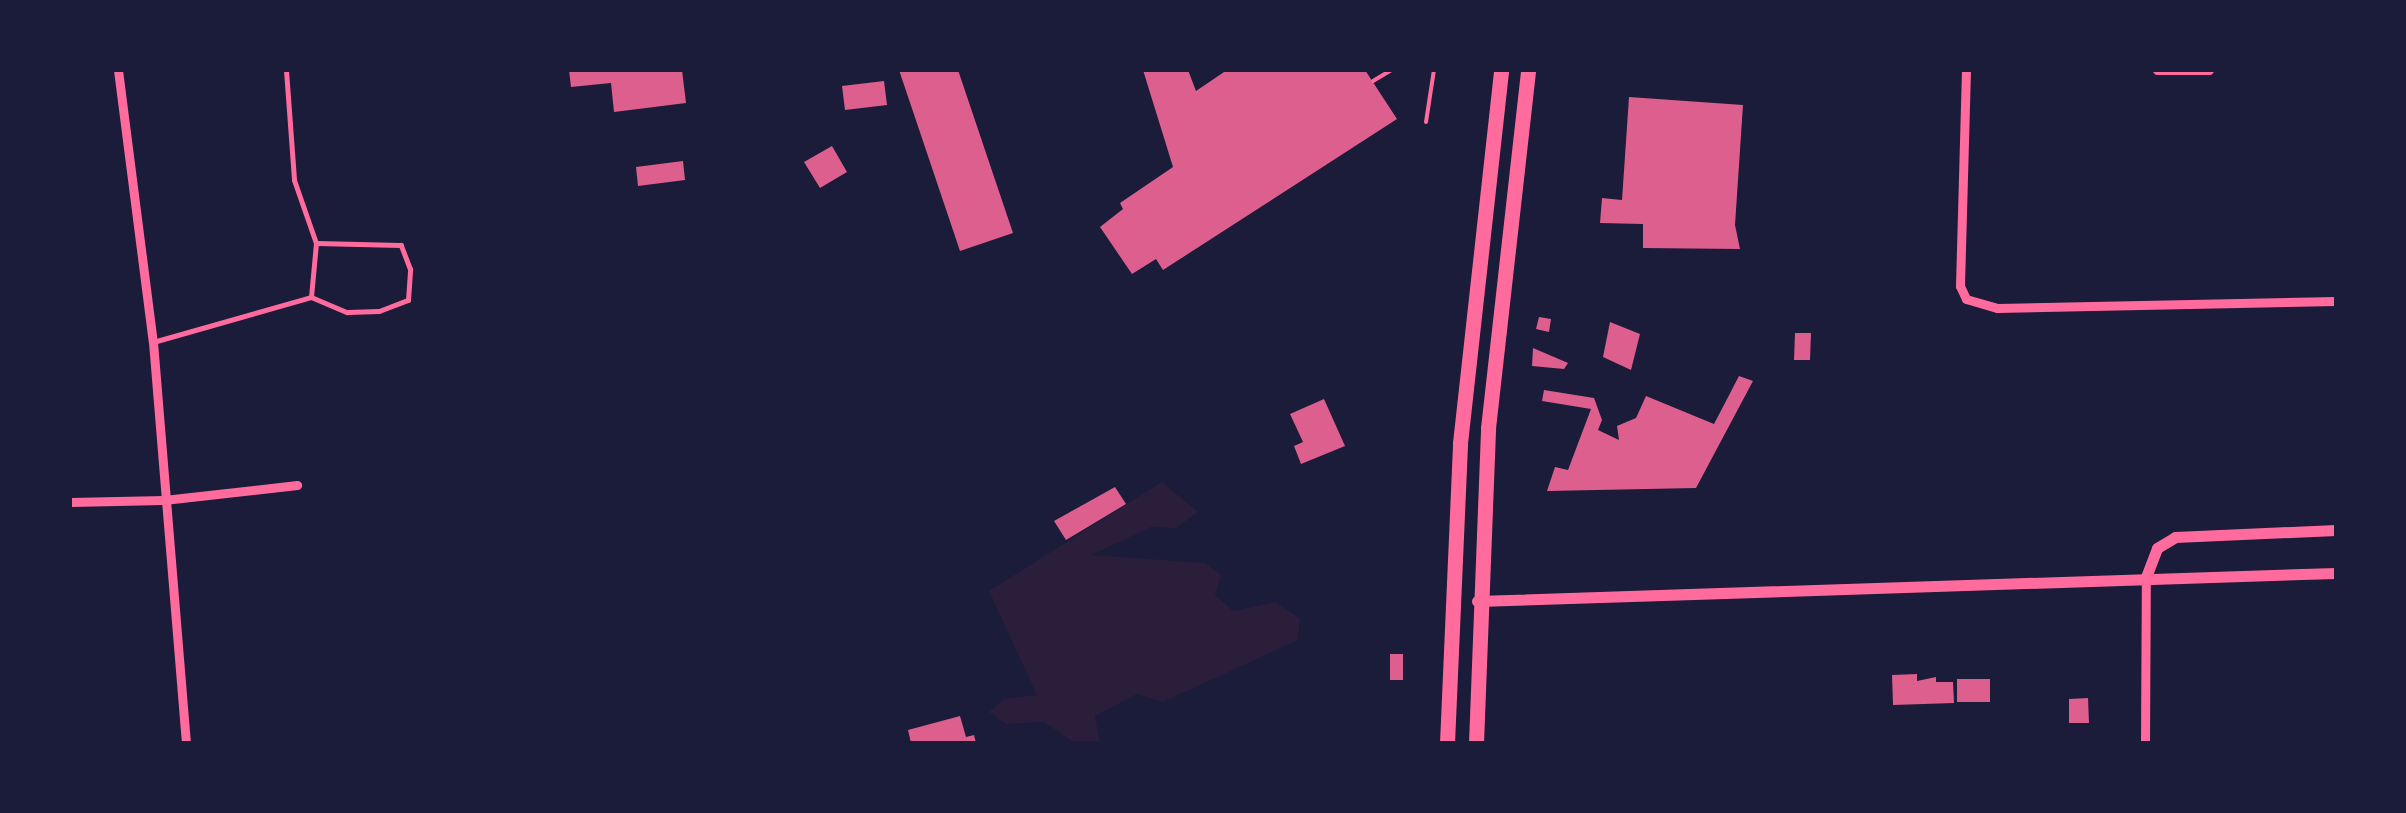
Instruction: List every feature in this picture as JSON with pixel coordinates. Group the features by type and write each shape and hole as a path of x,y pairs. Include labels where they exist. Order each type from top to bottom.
{"highway":[{"path":"1448,743 1460,443 1502,70"},
{"path":"1476,743 1477,601 1488,428 1528,70"}],"street":[{"path":"118,70 153,342 186,743"},
{"path":"1966,70 1960,286 1966,300 1997,308 2336,301"},
{"path":"2157,70 2209,70"},
{"path":"70,502 164,500 296,484"},
{"path":"2145,743 2146,578 2157,548 2175,537 2336,530"},
{"path":"1477,601 2336,573"}],"lane":[{"path":"286,70 294,180 316,243 311,296"},
{"path":"153,342 311,296 347,312 402,306 410,292 408,252 401,245 316,243"}],"path":[{"path":"1373,82 1391,70"},
{"path":"1426,122 1434,70"}],"shaded area":[{"path":"1162,482 1198,512 1176,528 1151,527 1092,555 1205,563 1221,575 1215,595 1233,611 1276,602 1300,619 1298,640 1163,702 1137,694 1095,716 1100,743 1075,743 1044,722 1006,724 989,712 1004,699 1037,695 989,591"}],"building":[{"path":"569,70 682,70 686,103 614,112 611,83 571,87"},
{"path":"899,70 958,70 1013,233 960,251"},
{"path":"1143,70 1188,70 1196,91 1227,70 1365,70 1397,119 1163,270 1156,259 1132,274 1100,227 1123,209 1120,203 1173,167"},
{"path":"884,81 887,105 845,110 842,86"},
{"path":"1629,97 1743,105 1735,225 1740,249 1643,248 1643,224 1600,223 1602,198 1622,200"},
{"path":"832,146 847,172 820,188 804,162"},
{"path":"683,161 685,180 638,186 636,167"},
{"path":"1539,317 1551,319 1549,332 1536,329"},
{"path":"1610,322 1640,334 1631,370 1603,357"},
{"path":"1795,333 1811,333 1810,360 1794,360"},
{"path":"1533,348 1568,363 1564,369 1532,366"},
{"path":"1739,376 1753,381 1696,488 1547,491 1555,467 1568,470 1591,409 1542,401 1544,390 1594,398 1602,420 1598,430 1619,440 1617,426 1636,418 1646,396 1714,424"},
{"path":"1324,399 1345,446 1301,464 1294,446 1303,442 1290,414"},
{"path":"1115,487 1126,504 1066,540 1054,521"},
{"path":"1390,654 1403,654 1403,680 1390,680"},
{"path":"1917,674 1917,681 1936,677 1936,682 1953,682 1954,703 1893,705 1892,675"},
{"path":"1957,679 1990,679 1990,702 1957,702"},
{"path":"2088,698 2089,723 2069,723 2069,699"},
{"path":"960,716 966,737 974,735 976,743 911,743 908,730"}]}
